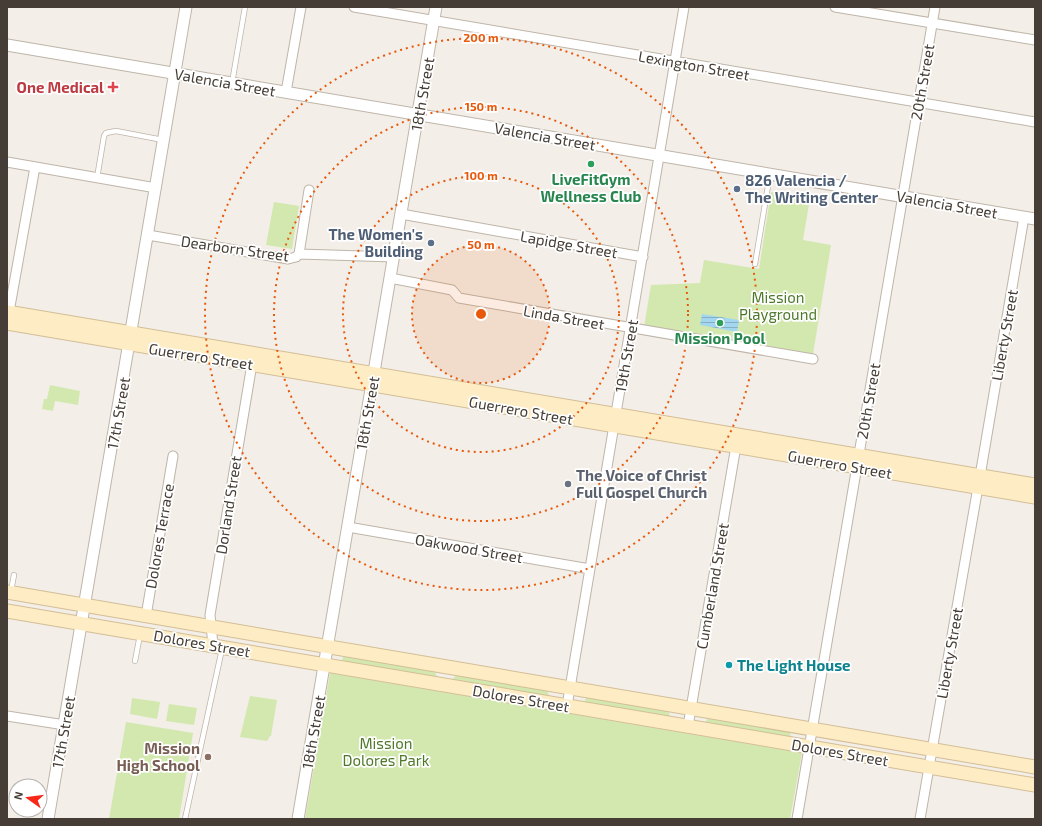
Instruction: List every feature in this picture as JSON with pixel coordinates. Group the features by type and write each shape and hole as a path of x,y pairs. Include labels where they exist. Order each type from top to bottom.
{"main road":[{"name":"Guerrero Street","path":"8,316 252,364 373,379"},
{"name":"Guerrero Street","path":"130,339 857,462 979,481 1035,485"},
{"name":"Guerrero Street","path":"615,421 736,446 857,462"},
{"name":"Guerrero Street","path":"979,481 1035,497"},
{"name":"Dolores Street","path":"9,592 1035,766"},
{"name":"Dolores Street","path":"7,610 1035,785"},
{"path":"443,685 446,667"}],"street":[{"name":"17th Street","path":"48,819 86,605 186,7"},
{"path":"286,92 301,7"},
{"name":"Lexington Street","path":"354,7 1035,122"},
{"name":"18th Street","path":"298,819 436,7"},
{"name":"19th Street","path":"567,706 684,7"},
{"path":"835,7 1035,40"},
{"name":"20th Street","path":"796,819 935,7"},
{"name":"Valencia Street","path":"7,45 1030,218"},
{"path":"7,162 156,188"},
{"path":"8,316 35,167"},
{"path":"299,254 309,190"},
{"name":"Lapidge Street","path":"401,214 643,257"},
{"name":"Liberty Street","path":"920,819 979,481 1030,218"},
{"name":"Dearborn Street","path":"148,235 288,259 296,257 299,254 394,258"},
{"name":"Linda Street","path":"390,278 452,290 459,298 631,329 813,359"},
{"name":"Dorland Street","path":"218,646 211,627 210,613 252,364"},
{"name":"Cumberland Street","path":"688,726 736,446"},
{"name":"Dolores Terrace","path":"146,616 173,456"},
{"name":"Oakwood Street","path":"348,527 590,569"},
{"path":"7,716 64,725"}],"lane":[{"path":"232,83 245,7"},
{"path":"97,178 104,136 106,133 116,131 164,141"},
{"path":"755,264 770,174"},
{"path":"9,592 14,576"},
{"path":"135,661 140,633"},
{"path":"185,819 218,646"}],"green space":[{"name":"Mission Playground","path":"771,192 810,198 803,240 831,245 813,354 644,327 651,285 700,283 704,260 759,269"},
{"path":"274,202 299,206 292,249 266,245"},
{"path":"50,385 80,391 78,405 55,401 53,411 42,409 44,399 47,399"},
{"path":"346,656 435,671 437,677 435,678 342,661 343,657"},
{"name":"Mission Dolores Park","path":"330,673 802,753 790,819 305,819"},
{"path":"458,675 547,690 549,696 547,697 453,680 454,677"},
{"path":"250,696 277,700 271,736 267,741 240,737"},
{"path":"587,697 668,711 670,716 669,718 584,702"},
{"path":"132,698 160,702 157,719 130,714"},
{"path":"169,704 197,708 194,725 166,721"},
{"path":"708,718 790,732 791,737 705,723"},
{"path":"126,722 193,733 179,819 109,819"}],"water":[{"name":"Mission Pool","path":"702,314 739,320 737,332 700,325"}],"place":[{"name":"One Medical","path":"113,87"},
{"name":"LiveFitGym Wellness Club","path":"591,164"},
{"name":"826 Valencia / The Writing Center","path":"737,189"},
{"name":"The Women's Building","path":"431,243"},
{"name":"Mission Pool","path":"720,323"},
{"name":"The Voice of Christ Full Gospel Church","path":"568,484"},
{"name":"The Light House","path":"729,665"},
{"name":"Mission High School","path":"208,757"}]}
